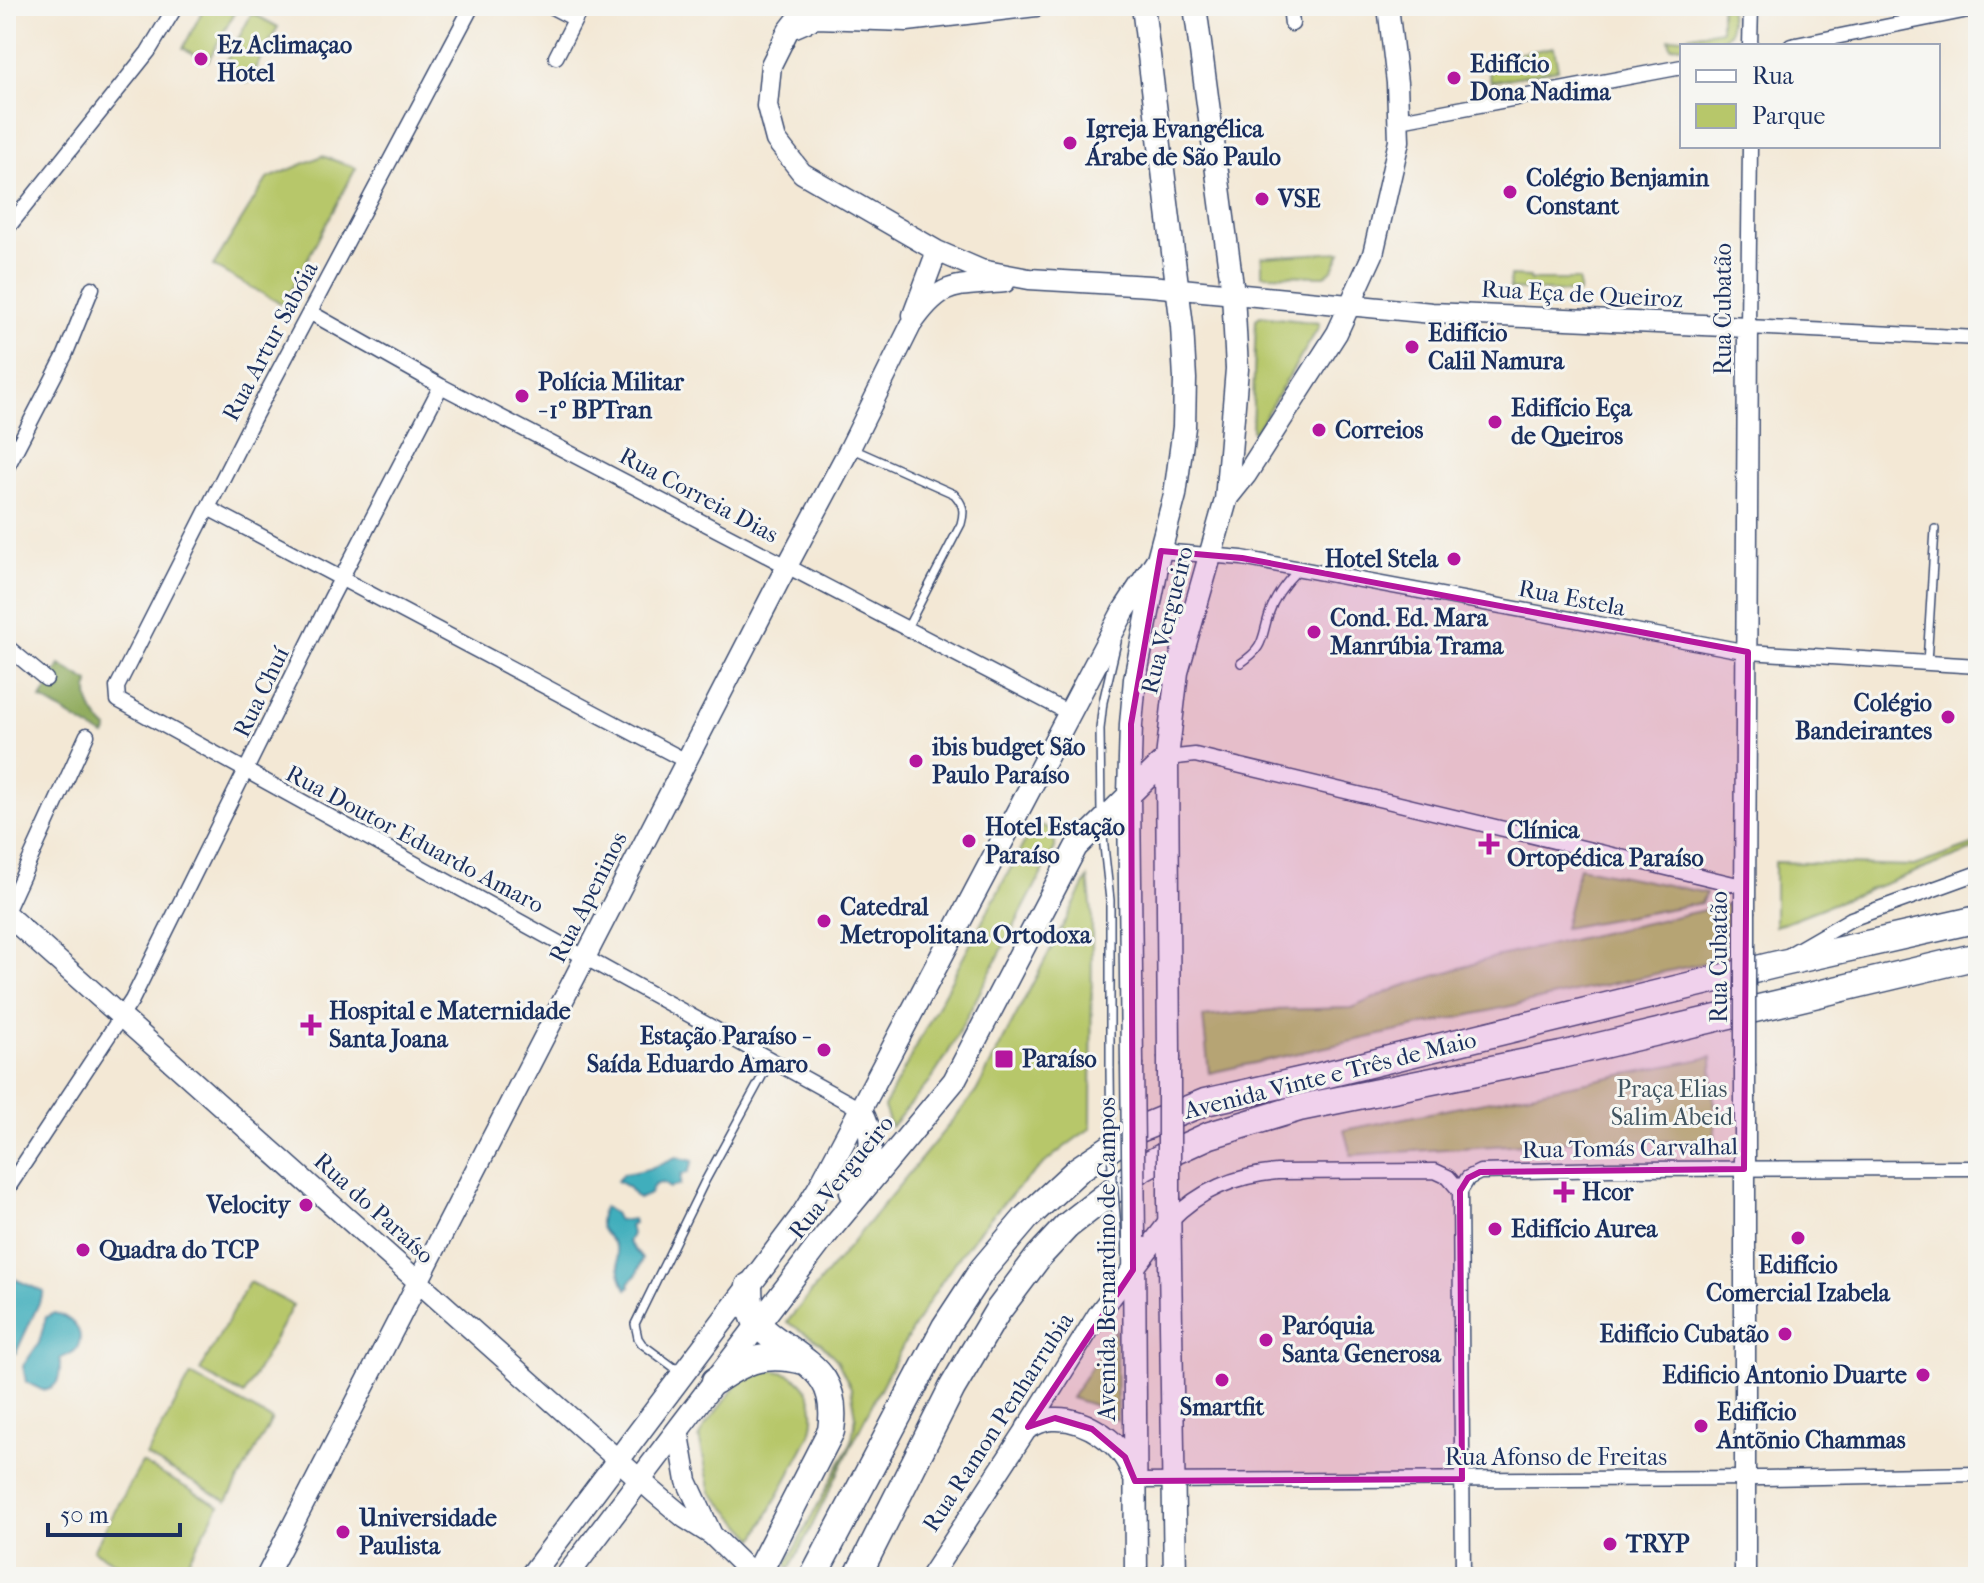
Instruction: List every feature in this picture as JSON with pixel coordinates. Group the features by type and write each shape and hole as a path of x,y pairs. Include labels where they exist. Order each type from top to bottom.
{"highway":[{"name":"Avenida Vinte e Três de Maio","path":"813,1577 945,1327 983,1269 1027,1217 1079,1169 1137,1130 1205,1102 1978,919"},
{"name":"Avenida Vinte e Três de Maio","path":"857,1577 952,1388 997,1312 1039,1256 1067,1226 1143,1167 1210,1135 1299,1108 1561,1055 1978,956"},
{"path":"749,1286 750,1304 758,1324 823,1377 834,1410 831,1431 755,1577"},
{"path":"715,1381 740,1364 759,1357 786,1357 806,1362"}],"main road":[{"name":"Rua Vergueiro","path":"530,1577 801,1217 819,1188 1123,612 1159,555 1175,495 1184,427 1185,379 1178,288 1143,6"},
{"name":"Rua Vergueiro","path":"566,1577 838,1221 954,1081 1076,847 1167,758 1177,672 1226,500 1237,369 1233,293 1195,6"},
{"name":"Avenida Bernardino de Campos","path":"1136,1577 1133,1270 1126,1240 1121,1066 1135,679 1159,555"},
{"path":"1167,758 1169,1210 1175,1577"},
{"path":"838,1221 872,1143 870,1129 860,1109"},
{"path":"1028,1427 1055,1418 1067,1419 1092,1429 1125,1457 1135,1481"}],"street":[{"path":"6,230 148,52 176,6"},
{"name":"Rua Artur Sabóia","path":"118,700 117,687 253,419 472,6"},
{"path":"550,6 579,13 556,57"},
{"path":"812,6 788,31 775,53 768,79 767,106 776,140 802,173 937,251 981,270 1029,279"},
{"path":"788,31 816,18 907,21 932,12 1036,6"},
{"path":"1290,6 1292,24"},
{"path":"1226,500 1255,463 1351,307 1377,242 1396,161 1400,120 1388,6"},
{"path":"1750,44 1751,6"},
{"path":"1801,44 1978,8"},
{"path":"1400,120 1680,67"},
{"name":"Rua Cubatão","path":"1745,1577 1744,1169 1750,148"},
{"name":"Rua Apeninos","path":"911,325 937,251"},
{"name":"Rua Eça de Queiroz","path":"1029,279 1178,288 1432,313 1978,338"},
{"name":"Rua Apeninos","path":"266,1577 911,325 928,303 946,288 1029,279"},
{"path":"6,469 65,355 92,288"},
{"name":"Rua Correia Dias","path":"311,313 441,386 1069,713"},
{"name":"Rua Chuí","path":"6,1191 132,1000 441,386"},
{"path":"208,508 686,761"},
{"name":"Rua Estela","path":"1159,555 1242,558 1748,652 1978,666"},
{"path":"6,646 46,679"},
{"name":"Rua Doutor Eduardo Amaro","path":"118,700 860,1109"},
{"path":"6,913 87,735"},
{"path":"1167,758 1195,755 1746,887"},
{"path":"1774,965 1851,919 1978,873"},
{"name":"Rua do Paraíso","path":"6,913 640,1480 712,1536"},
{"name":"Rua Tomás Carvalhal","path":"1460,1191 1468,1178 1480,1172 1978,1168"},
{"path":"1169,1210 1232,1180 1277,1172 1435,1171 1448,1177 1460,1191 1463,1577"},
{"name":"Rua Ramon Penharrubia","path":"930,1577 1087,1331 1133,1270 1169,1210"},
{"path":"678,1429 687,1481 712,1536 755,1577"},
{"name":"Rua Afonso de Freitas","path":"1135,1481 1978,1474"}],"lane":[{"path":"1900,6 1903,23"},
{"path":"850,448 954,494 962,504 964,513 961,524 907,628"},
{"path":"1927,665 1935,529"},
{"path":"1241,663 1256,653 1265,638 1273,603 1300,569"},
{"path":"1121,1066 1110,900 1101,822 1099,754 1103,702 1123,612"},
{"path":"682,1374 642,1344 635,1324 704,1183 771,1060"}],"highlighted area":[{"path":"1161,551 1242,558 1748,652 1744,1169 1480,1172 1468,1178 1460,1191 1462,1479 1135,1481 1125,1457 1092,1429 1055,1418 1028,1427 1133,1270 1131,724"}],"green space":[{"path":"205,6 238,6 208,61 183,48"},
{"path":"1721,6 1730,6 1730,31 1722,40 1671,47 1669,39 1721,30"},
{"path":"252,13 278,27 247,83 222,69"},
{"path":"1554,47 1558,69 1491,82 1486,60"},
{"path":"322,156 356,168 283,305 213,266 267,179"},
{"path":"1341,252 1333,269 1325,276 1262,275 1262,257"},
{"path":"1510,276 1530,277 1530,280 1579,280 1579,293 1510,289"},
{"path":"1260,316 1319,323 1319,327 1255,432 1252,431 1256,319"},
{"path":"60,665 89,682 90,702 95,714 108,729 105,736 41,699"},
{"path":"1034,824 1050,831 1055,848 947,1055 931,1080 891,1127 884,1107"},
{"path":"1978,843 1978,848 1775,926 1775,862 1914,866"},
{"path":"1579,867 1706,893 1701,903 1564,928"},
{"path":"1088,878 1092,913 1091,1128 1036,1171 989,1219 949,1272 881,1386 790,1568 786,1565 851,1443 856,1416 851,1388 837,1360 821,1343 787,1322 976,1092"},
{"path":"1731,904 1727,958 1209,1073 1203,1017 1274,1010 1351,1008 1400,987 1495,957"},
{"name":"Praça Elias Salim Abeid","path":"1712,1057 1715,1138 1571,1141 1351,1155 1344,1130"},
{"path":"249,1282 293,1305 244,1395 200,1371"},
{"path":"1116,1329 1117,1420 1096,1406 1071,1398"},
{"path":"766,1370 780,1372 800,1382 811,1399 813,1422 810,1435 755,1539 711,1492 699,1437 740,1381"},
{"path":"191,1375 272,1420 227,1501 146,1456"},
{"path":"142,1463 219,1506 179,1577 141,1577 93,1550"}],"water":[{"path":"676,1157 693,1161 688,1172 681,1175 680,1185 669,1188 662,1183 657,1184 650,1194 638,1199 628,1187 617,1181 623,1174 650,1168"},
{"path":"604,1207 614,1213 618,1221 633,1219 628,1242 642,1259 627,1289 615,1245 601,1228"},
{"path":"10,1277 44,1292 16,1353 6,1348 6,1285"},
{"path":"54,1313 75,1325 80,1336 74,1352 60,1359 56,1384 42,1390 26,1382 23,1366 39,1343 46,1317"}],"place":[{"name":"Ez Aclimaçao Hotel","path":"201,59"},
{"name":"Edifício Dona Nadima","path":"1454,78"},
{"name":"Igreja Evangélica Árabe de São Paulo","path":"1070,143"},
{"name":"Colégio Benjamin Constant","path":"1510,192"},
{"name":"VSE","path":"1262,199"},
{"name":"Edifício Calil Namura","path":"1412,347"},
{"name":"Polícia Militar - 1º BPTran","path":"522,396"},
{"name":"Edifício Eça de Queiros","path":"1495,422"},
{"name":"Correios","path":"1319,430"},
{"name":"Hotel Stela","path":"1454,559"},
{"name":"Cond. Ed. Mara Manrúbia Trama","path":"1314,632"},
{"name":"Colégio Bandeirantes","path":"1948,717"},
{"name":"ibis budget São Paulo Paraíso","path":"916,761"},
{"name":"Hotel Estação Paraíso","path":"969,841"},
{"name":"Clínica Ortopédica Paraíso","path":"1489,844"},
{"name":"Catedral Metropolitana Ortodoxa","path":"824,921"},
{"name":"Hospital e Maternidade Santa Joana","path":"311,1025"},
{"name":"Estação Paraíso - Saída Eduardo Amaro","path":"824,1050"},
{"name":"Paraíso","path":"1004,1059"},
{"name":"Hcor","path":"1564,1192"},
{"name":"Velocity","path":"306,1205"},
{"name":"Edifício Aurea","path":"1495,1229"},
{"name":"Edifício Comercial Izabela","path":"1798,1238"},
{"name":"Quadra do TCP","path":"83,1250"},
{"name":"Edifício Cubatão","path":"1785,1334"},
{"name":"Paróquia Santa Generosa","path":"1266,1340"},
{"name":"Edificio Antonio Duarte","path":"1923,1375"},
{"name":"Smartfit","path":"1222,1380"},
{"name":"Edifício Antõnio Chammas","path":"1701,1426"},
{"name":"Universidade Paulista","path":"343,1532"},
{"name":"TRYP","path":"1610,1544"}]}
